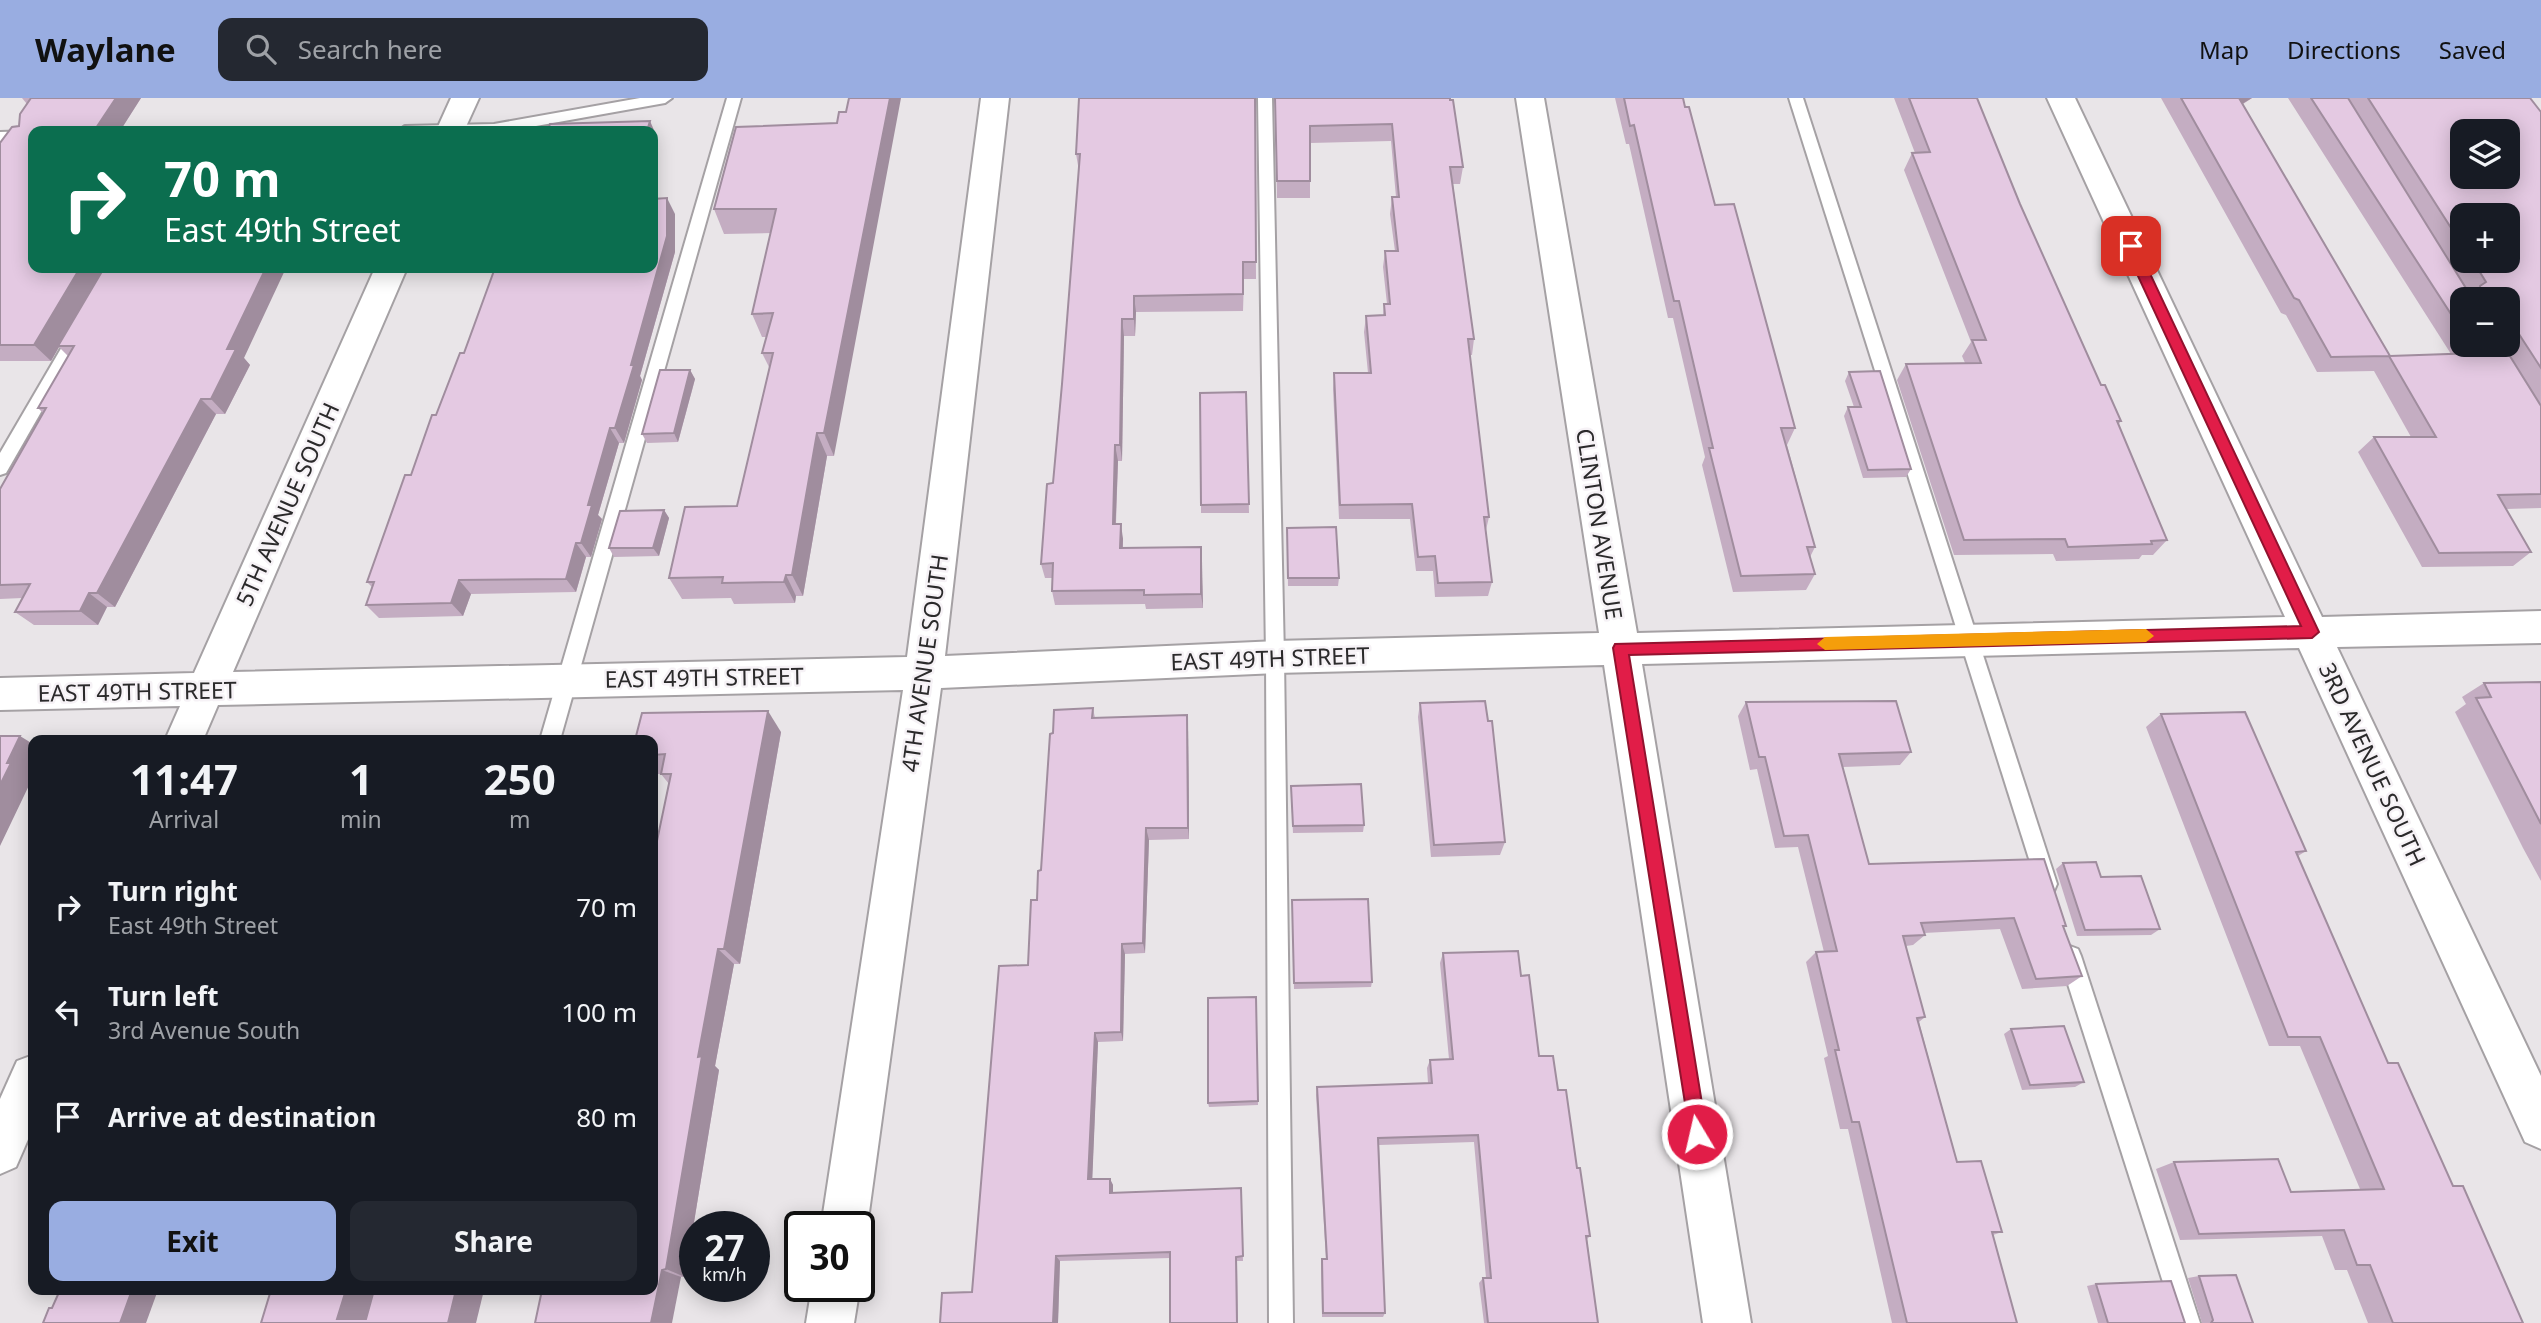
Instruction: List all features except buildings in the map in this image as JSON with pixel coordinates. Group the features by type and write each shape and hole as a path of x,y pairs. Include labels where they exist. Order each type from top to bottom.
{"street":[{"path":"453,126 465,98"},
{"name":"4TH AVENUE SOUTH","path":"846,1211 924,673 995,98"},
{"name":"CLINTON AVENUE","path":"1530,98 1621,648 1727,1323"},
{"name":"3RD AVENUE SOUTH","path":"2061,98 2541,1126"},
{"name":"5TH AVENUE SOUTH","path":"186,735 389,273"},
{"name":"EAST 49TH STREET","path":"0,694 924,673 1275,657 2541,627"},
{"path":"0,1151 28,1088"},
{"path":"830,1323 833,1302"}],"lane":[{"path":"510,126 664,98"},
{"path":"552,735 734,98"},
{"path":"1265,98 1275,657 1281,1323"},
{"path":"1796,98 2052,898"},
{"path":"0,137 28,136"},
{"path":"0,468 89,315"},
{"path":"2064,938 2188,1323"}],"slow traffic":[{"path":"1825,644 2146,636"}],"route":[{"path":"1697,1134 1621,648 2312,632 2131,246"}]}
